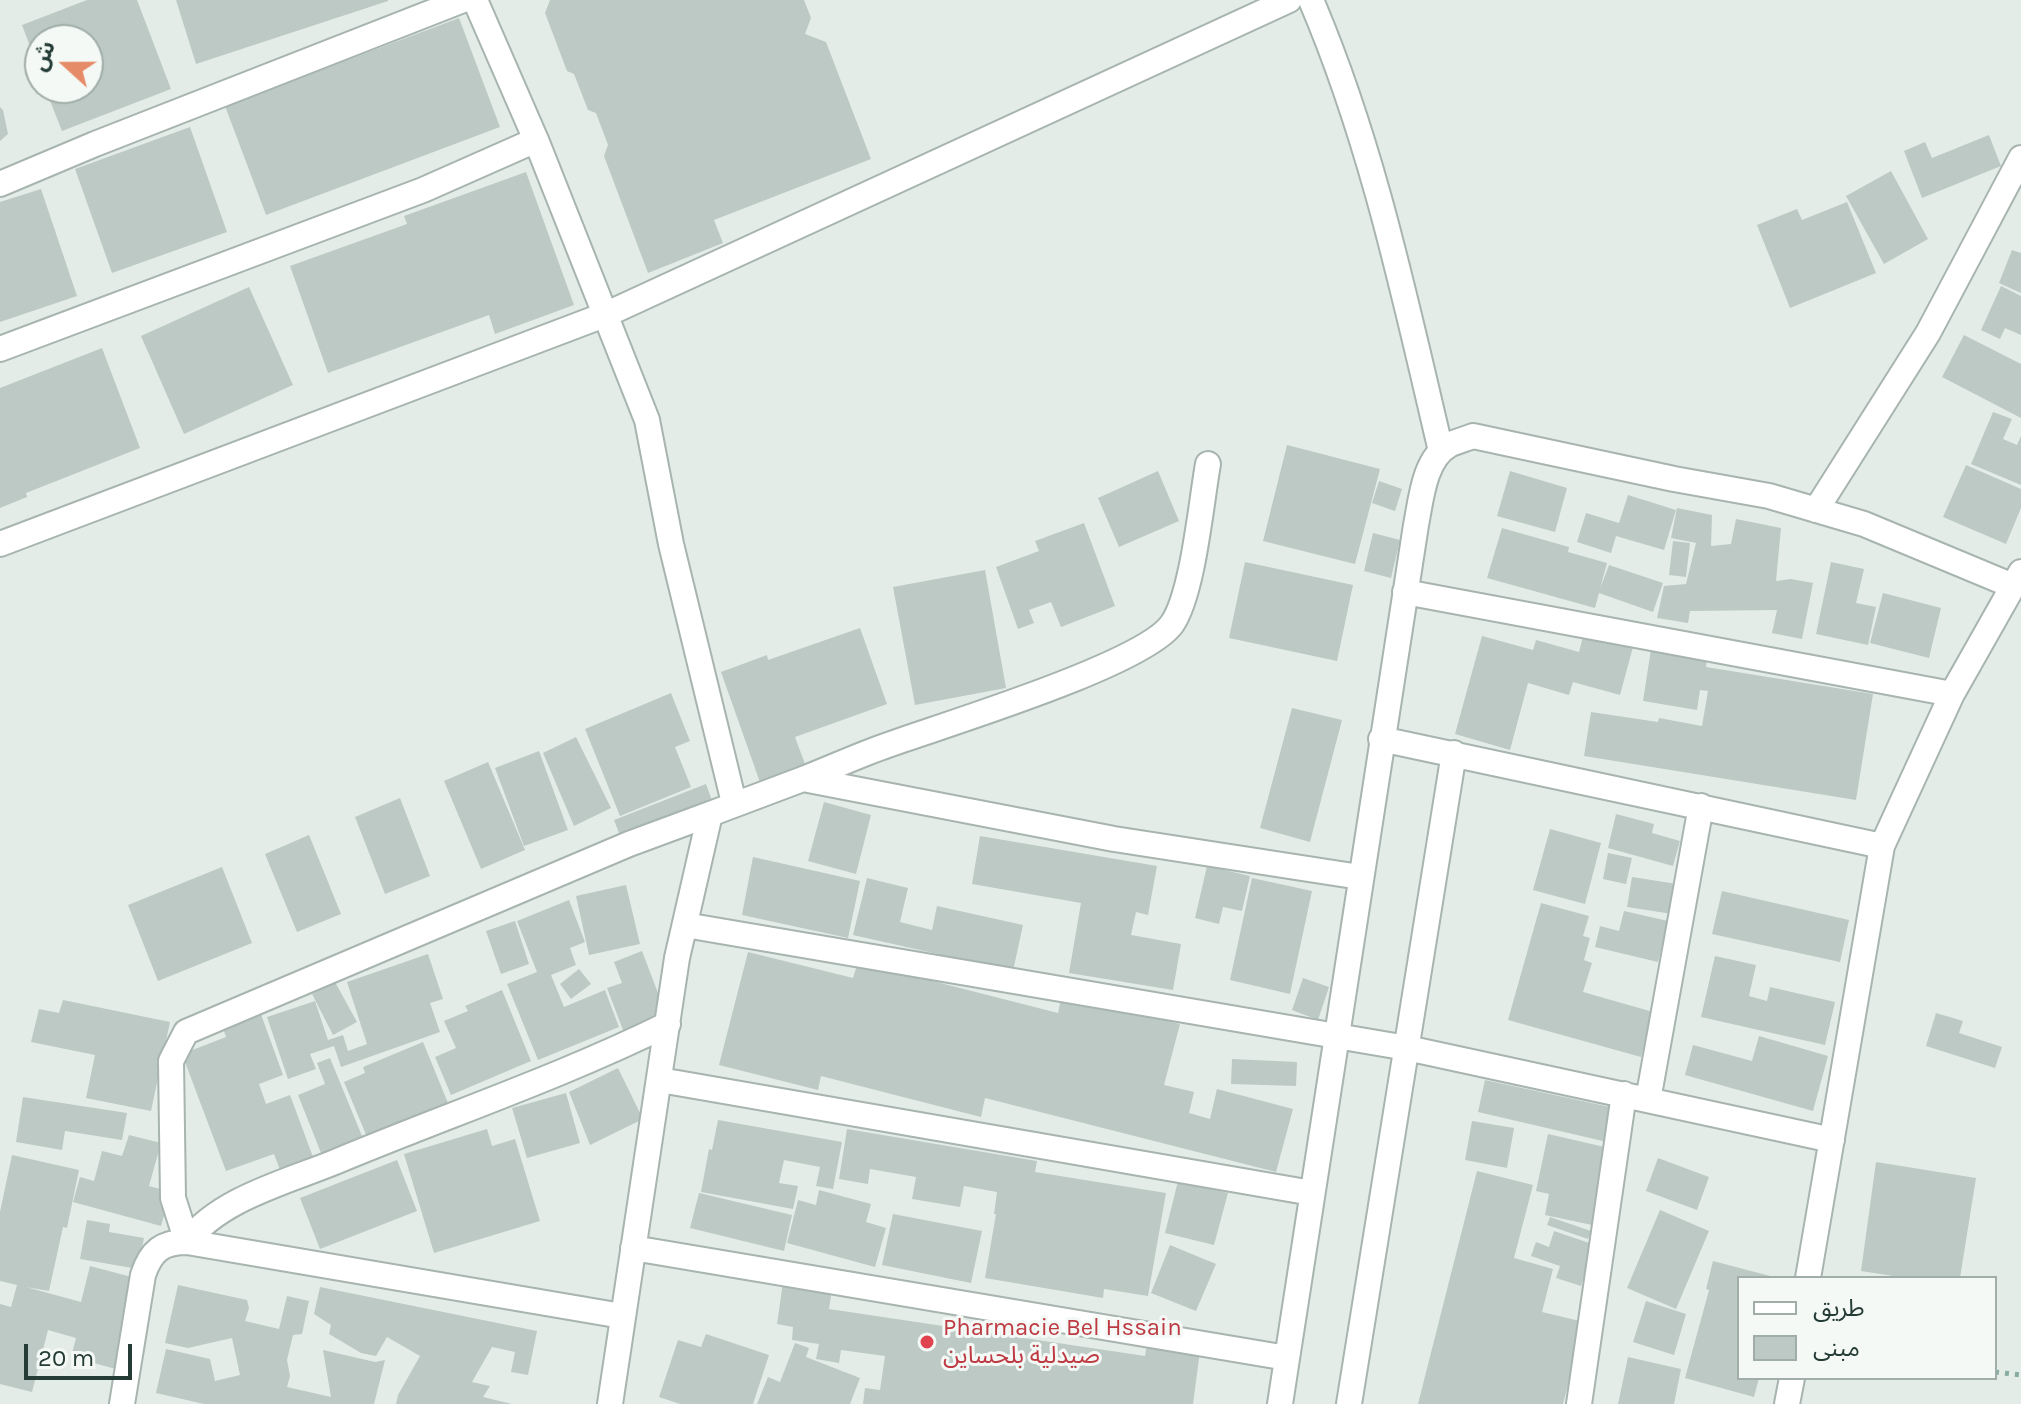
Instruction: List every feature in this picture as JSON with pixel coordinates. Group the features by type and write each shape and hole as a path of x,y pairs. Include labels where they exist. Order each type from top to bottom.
{"street":[{"path":"0,184 463,0"},
{"path":"475,0 536,140 647,420 671,544 734,803"},
{"path":"0,544 607,314 1289,0"},
{"path":"1311,0 1363,139 1396,261 1441,451"},
{"path":"0,349 467,173 536,140"},
{"path":"1816,510 1928,333 2021,158"},
{"path":"1280,1404 1381,739 1424,482 1441,451 1473,436 1769,496 1864,524 2017,578 1952,694 1882,846 1808,1276"},
{"path":"187,1242 173,1198 171,1061 186,1032 629,844 872,751 1057,685 1107,664 1161,634 1172,624 1187,584 1208,464"},
{"path":"1405,592 1952,694"},
{"path":"1381,739 1882,846"},
{"path":"1349,1404 1454,753"},
{"path":"803,779 1114,839 1360,877"},
{"path":"1579,1404 1636,1097 1701,806"},
{"path":"610,1404 668,1024 685,925 710,814"},
{"path":"685,925 1407,1048 1832,1140"},
{"path":"187,1242 196,1230 227,1207 427,1123 627,1045 668,1024"},
{"path":"660,1080 1312,1193"},
{"path":"122,1404 143,1275 148,1260 158,1248 171,1242 187,1242 622,1316"},
{"path":"633,1248 1287,1358"},
{"path":"1787,1404 1792,1380"}],"path":[{"path":"1997,1372 2021,1375"}],"building":[{"path":"87,0 137,0 171,89 62,131 51,104 104,104 104,24 25,24"},
{"path":"176,0 388,0 388,1 196,64"},
{"path":"550,0 804,0 811,18 805,34 826,42 871,159 714,220 723,243 648,273 604,156 608,145 596,113 588,110 574,74 567,71 545,13"},
{"path":"459,18 500,127 266,215 225,106"},
{"path":"0,107 8,134 0,141"},
{"path":"190,127 227,232 112,273 75,169"},
{"path":"1989,135 2001,166 1922,198 1904,151 1925,142 1932,158"},
{"path":"1891,171 1928,239 1884,264 1846,196"},
{"path":"526,172 574,305 495,334 489,315 328,373 290,266 407,224 404,216"},
{"path":"41,189 77,296 0,322 0,202"},
{"path":"1847,202 1876,273 1790,308 1757,225 1797,209 1802,220"},
{"path":"2012,250 2021,253 2021,293 1999,283"},
{"path":"2001,286 2021,296 2021,335 2005,328 2000,339 1981,330"},
{"path":"249,287 293,385 184,434 141,336"},
{"path":"1964,335 2021,364 2021,418 1942,377"},
{"path":"102,348 140,448 26,493 27,497 0,508 0,388"},
{"path":"1993,412 2012,419 2003,439 2017,445 2021,436 2021,485 1971,464"},
{"path":"1287,445 1380,469 1355,564 1263,541"},
{"path":"1966,465 2021,489 2021,508 2006,544 1943,517"},
{"path":"1158,471 1179,521 1119,547 1098,498"},
{"path":"1510,471 1567,488 1555,532 1497,516"},
{"path":"1379,481 1402,489 1395,511 1372,503"},
{"path":"1628,495 1676,510 1664,550 1616,536 1611,553 1577,542 1586,513 1619,523"},
{"path":"1677,508 1712,515 1711,546 1731,544 1736,519 1781,528 1776,581 1791,579 1813,583 1802,639 1772,633 1777,610 1690,611 1688,623 1657,618 1664,586 1686,584 1696,543 1671,538"},
{"path":"1084,523 1115,606 1061,627 1051,602 1029,610 1034,623 1018,629 996,567 1039,551 1035,541"},
{"path":"1502,528 1569,547 1568,552 1607,563 1600,589 1609,565 1663,583 1653,612 1599,593 1595,608 1487,578"},
{"path":"1373,533 1400,540 1391,578 1364,571"},
{"path":"1673,541 1690,543 1686,577 1669,575"},
{"path":"1245,562 1353,585 1337,661 1229,638"},
{"path":"1831,562 1864,569 1856,603 1876,607 1868,645 1816,634"},
{"path":"985,570 1006,688 915,705 893,587"},
{"path":"1883,593 1941,608 1929,658 1870,643"},
{"path":"860,628 887,704 795,737 808,772 762,788 721,672 767,655 768,660"},
{"path":"1584,633 1633,647 1620,695 1573,682 1569,695 1528,683 1510,750 1455,734 1482,636 1533,650 1536,640 1579,652"},
{"path":"1651,649 1707,658 1706,667 1873,694 1856,800 1584,756 1591,712 1658,722 1659,718 1702,726 1708,691 1700,690 1697,710 1643,701"},
{"path":"671,693 690,741 675,747 691,787 620,816 585,729"},
{"path":"1292,708 1342,720 1310,842 1260,828"},
{"path":"576,737 611,808 574,826 543,753"},
{"path":"539,751 568,830 524,846 495,768"},
{"path":"488,762 525,850 481,869 444,781"},
{"path":"706,784 714,806 622,841 614,820"},
{"path":"400,798 430,876 385,894 355,817"},
{"path":"824,802 871,815 856,874 808,861"},
{"path":"1616,814 1654,824 1652,833 1680,841 1673,866 1608,848"},
{"path":"1550,829 1601,843 1585,904 1533,890"},
{"path":"309,835 341,914 297,932 265,854"},
{"path":"980,836 1157,866 1148,915 1136,912 1131,935 1181,944 1173,990 1069,973 1081,903 972,884"},
{"path":"1608,853 1632,858 1626,884 1603,879"},
{"path":"753,857 860,881 848,938 742,915"},
{"path":"1207,866 1250,876 1242,911 1223,907 1219,924 1195,918"},
{"path":"222,867 252,943 158,981 128,905"},
{"path":"1632,877 1677,884 1672,914 1627,907"},
{"path":"867,878 908,888 900,922 932,930 937,906 1023,925 1013,971 853,935"},
{"path":"1252,878 1312,891 1290,994 1230,980"},
{"path":"626,885 640,944 589,955 576,896"},
{"path":"1722,891 1849,920 1840,962 1712,934"},
{"path":"569,900 585,942 570,948 576,965 551,975 564,1007 605,990 619,1027 538,1060 507,984 537,972 517,921"},
{"path":"1541,903 1589,916 1583,936 1590,938 1584,960 1592,963 1583,992 1653,1012 1641,1057 1508,1020"},
{"path":"1624,911 1668,921 1658,962 1595,947 1600,926 1619,931"},
{"path":"515,921 529,964 501,974 486,931"},
{"path":"642,951 666,1014 623,1030 607,988 622,983 614,962"},
{"path":"748,952 853,978 858,962 1058,1013 1062,994 1180,1024 1164,1085 1194,1092 1189,1113 1210,1119 1217,1089 1293,1109 1276,1172 985,1098 981,1117 821,1076 818,1090 719,1065"},
{"path":"428,954 443,999 430,1003 440,1032 341,1067 334,1046 310,1054 316,1069 288,1079 267,1017 315,1001 328,1040 343,1035 348,1051 367,1044 347,982"},
{"path":"1715,956 1756,965 1749,996 1767,1001 1770,987 1835,1002 1825,1045 1701,1017"},
{"path":"579,969 591,984 571,999 560,984"},
{"path":"1303,978 1329,987 1318,1020 1292,1010"},
{"path":"335,982 357,1022 333,1035 312,994"},
{"path":"502,990 531,1061 451,1095 435,1057 456,1048 444,1021 468,1011 465,1006"},
{"path":"63,1000 170,1022 151,1111 86,1098 95,1055 31,1042 39,1009 59,1013"},
{"path":"258,1006 283,1075 259,1084 266,1104 290,1095 313,1157 280,1170 274,1154 226,1171 182,1054 226,1037 220,1019"},
{"path":"1936,1013 1963,1021 1959,1033 2002,1047 1995,1068 1926,1046"},
{"path":"1759,1036 1828,1056 1813,1111 1685,1075 1693,1045 1752,1061"},
{"path":"423,1042 448,1103 367,1137 344,1082 365,1073 363,1067"},
{"path":"330,1058 362,1136 321,1153 298,1095 325,1084 317,1063"},
{"path":"1232,1059 1297,1062 1296,1086 1231,1084"},
{"path":"618,1068 643,1119 590,1145 569,1092"},
{"path":"1485,1080 1615,1108 1607,1142 1478,1112"},
{"path":"566,1093 580,1143 527,1158 512,1108"},
{"path":"23,1097 127,1113 122,1140 65,1131 62,1150 16,1142"},
{"path":"718,1120 842,1142 833,1189 816,1186 820,1167 784,1160 779,1183 798,1186 793,1209 701,1192"},
{"path":"1472,1121 1514,1128 1507,1168 1465,1160"},
{"path":"487,1129 492,1146 515,1139 540,1221 434,1253 404,1154"},
{"path":"847,1129 1037,1161 1035,1172 1166,1193 1148,1296 1104,1289 1103,1298 985,1278 997,1192 964,1186 960,1207 912,1199 916,1177 870,1169 868,1184 839,1179"},
{"path":"1548,1134 1609,1148 1592,1225 1545,1215 1549,1194 1536,1191"},
{"path":"129,1135 161,1143 149,1186 171,1192 161,1226 73,1202 80,1177 94,1181 102,1151 122,1156"},
{"path":"12,1155 79,1170 49,1291 26,1287 81,1302 90,1266 139,1279 116,1369 71,1357 76,1338 48,1330 32,1392 0,1384 0,1304 11,1307 17,1285 0,1281 0,1212"},
{"path":"1658,1158 1709,1177 1697,1210 1646,1191"},
{"path":"397,1160 417,1211 320,1249 300,1198"},
{"path":"1876,1162 1976,1178 1960,1276 1893,1276 1861,1271"},
{"path":"1477,1171 1533,1185 1514,1258 1553,1269 1542,1312 1584,1322 1563,1404 1418,1404"},
{"path":"1178,1181 1228,1193 1214,1245 1165,1233"},
{"path":"819,1190 871,1204 866,1222 886,1228 875,1267 787,1243 798,1200 816,1205"},
{"path":"699,1193 792,1215 784,1251 690,1228"},
{"path":"1660,1210 1709,1231 1676,1309 1627,1288"},
{"path":"893,1214 982,1231 971,1283 882,1265"},
{"path":"1550,1217 1591,1231 1588,1239 1547,1225"},
{"path":"87,1220 110,1224 109,1232 144,1238 138,1269 80,1259"},
{"path":"1554,1231 1595,1245 1581,1286 1556,1278 1560,1266 1531,1256 1536,1242 1549,1247"},
{"path":"1170,1245 1216,1264 1196,1311 1151,1293"},
{"path":"1713,1261 1770,1276 1737,1276 1737,1380 1758,1380 1754,1397 1685,1378 1709,1290 1706,1289"},
{"name":"Pharmacie Bel Hssain صيدلية بلحساين","path":"783,1282 832,1289 829,1309 1145,1356 1147,1343 1200,1351 1193,1404 863,1404 865,1388 880,1390 885,1356 841,1350 839,1363 816,1359 819,1344 792,1340 793,1327 777,1324"},
{"path":"178,1285 247,1300 249,1308 245,1321 279,1329 287,1296 309,1301 302,1334 293,1335 287,1360 290,1376 287,1387 331,1397 323,1350 375,1362 385,1360 374,1404 204,1404 156,1393 166,1349 210,1359 215,1381 240,1375 232,1338 188,1348 165,1343"},
{"path":"320,1287 537,1331 528,1375 511,1372 515,1352 492,1347 472,1382 490,1386 483,1397 512,1404 396,1404 420,1356 387,1337 376,1356 361,1353 329,1334 331,1325 314,1314"},
{"path":"1646,1301 1686,1314 1674,1355 1633,1342"},
{"path":"706,1334 769,1355 753,1404 680,1404 659,1397 678,1340 701,1347"},
{"path":"795,1343 809,1348 806,1357 860,1378 850,1404 757,1404 768,1377 780,1382"},
{"path":"1628,1357 1681,1369 1674,1404 1618,1404"}],"place":[{"name":"Pharmacie Bel Hssain صيدلية بلحساين","path":"927,1342"}]}
